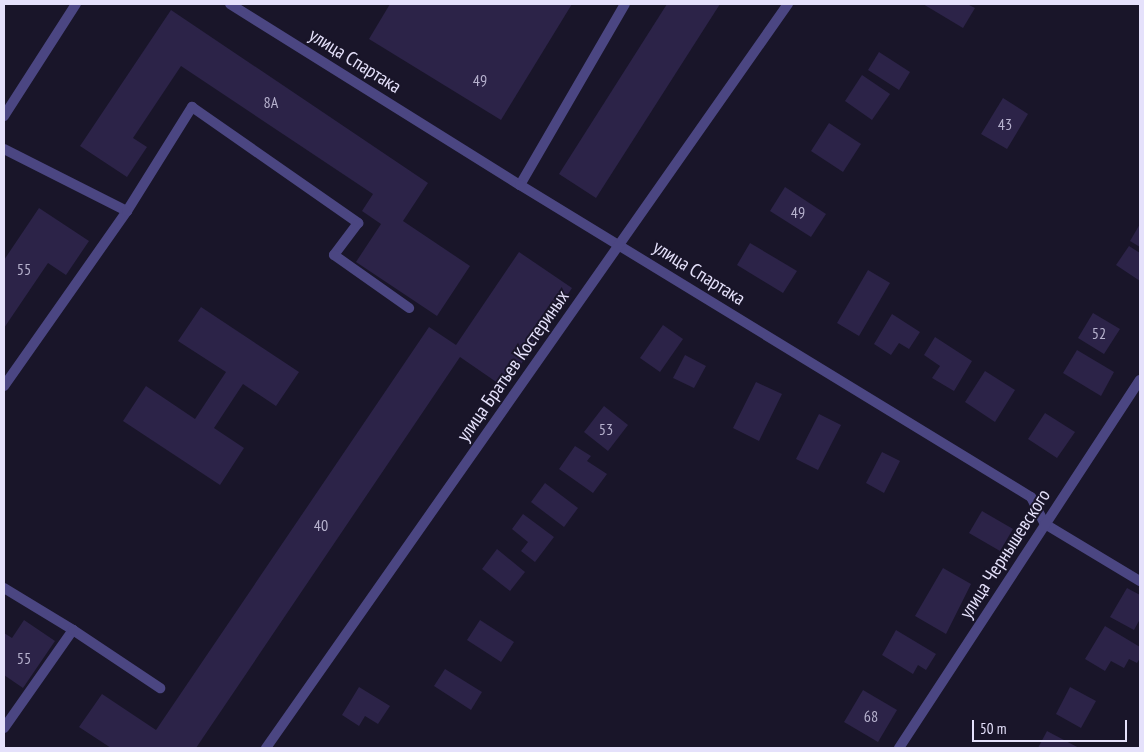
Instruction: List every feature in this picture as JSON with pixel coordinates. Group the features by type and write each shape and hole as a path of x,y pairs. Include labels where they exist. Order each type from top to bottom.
{"street":[{"path":"4,116 76,4"},
{"name":"улица Спартака","path":"230,4 520,185 1031,498 1045,524"},
{"path":"520,185 625,4"},
{"name":"улица Братьев Костериных","path":"266,748 788,4"},
{"path":"4,386 127,212 192,107 358,223 334,255 409,308"},
{"path":"4,149 127,212"},
{"name":"улица Чернышевского","path":"899,748 1140,380"},
{"path":"1045,524 1140,581"},
{"path":"4,588 73,630 160,688"},
{"path":"4,728 73,630"}],"building":[{"path":"390,4 572,4 501,120 369,39"},
{"path":"667,4 720,4 596,198 559,174"},
{"path":"923,4 967,4 975,8 963,28"},
{"path":"171,10 428,183 403,221 470,266 437,316 356,262 381,224 362,211 373,194 181,66 133,138 147,147 127,177 80,146"},
{"path":"879,52 910,72 899,90 868,70"},
{"path":"862,75 890,94 872,120 845,101"},
{"path":"1003,98 1028,114 1007,149 981,134"},
{"path":"829,123 861,144 843,172 811,151"},
{"path":"785,187 826,214 811,237 770,211"},
{"path":"39,208 89,241 66,275 48,263 4,328 4,260"},
{"path":"1140,224 1140,247 1130,241"},
{"path":"750,243 797,271 783,293 737,265"},
{"path":"1129,246 1140,253 1140,281 1116,265"},
{"path":"519,252 572,288 505,388 460,357 196,748 111,748 79,727 102,694 156,730 429,327 456,345"},
{"path":"868,270 890,283 859,336 837,323"},
{"path":"201,307 299,372 276,406 243,384 214,428 244,448 220,485 123,421 146,386 195,419 226,372 178,341"},
{"path":"1093,313 1120,329 1104,354 1078,338"},
{"path":"892,314 920,332 909,349 899,343 891,355 874,344"},
{"path":"663,325 683,339 660,372 640,358"},
{"path":"935,337 972,361 954,391 932,378 940,366 924,355"},
{"path":"1077,350 1114,372 1101,396 1063,373"},
{"path":"685,355 706,366 694,388 673,378"},
{"path":"985,371 1015,390 995,422 965,402"},
{"path":"756,382 782,394 759,441 733,428"},
{"path":"604,406 628,425 608,451 584,432"},
{"path":"1045,413 1075,432 1057,458 1028,439"},
{"path":"819,414 841,425 818,470 796,459"},
{"path":"575,446 591,456 587,461 607,474 593,493 559,469"},
{"path":"882,452 900,461 884,493 866,483"},
{"path":"545,483 578,508 564,527 531,502"},
{"path":"982,511 1013,529 1000,551 969,533"},
{"path":"523,514 554,537 535,562 521,551 528,542 512,529"},
{"path":"497,549 525,572 510,591 482,569"},
{"path":"943,568 971,584 946,634 915,616"},
{"path":"1127,588 1140,595 1140,619 1134,630 1110,617"},
{"path":"24,620 55,641 23,688 4,675 4,633 12,638"},
{"path":"480,620 514,642 501,662 467,640"},
{"path":"1105,626 1140,647 1140,658 1137,663 1129,659 1124,668 1111,661 1105,671 1085,659"},
{"path":"896,630 936,654 926,670 918,665 913,674 882,655"},
{"path":"445,669 482,692 471,710 434,686"},
{"path":"359,687 390,706 378,724 365,716 359,726 342,715"},
{"path":"1070,687 1096,701 1081,728 1056,714"},
{"path":"863,690 897,710 878,742 844,722"},
{"path":"1047,731 1079,748 1038,748"}]}
